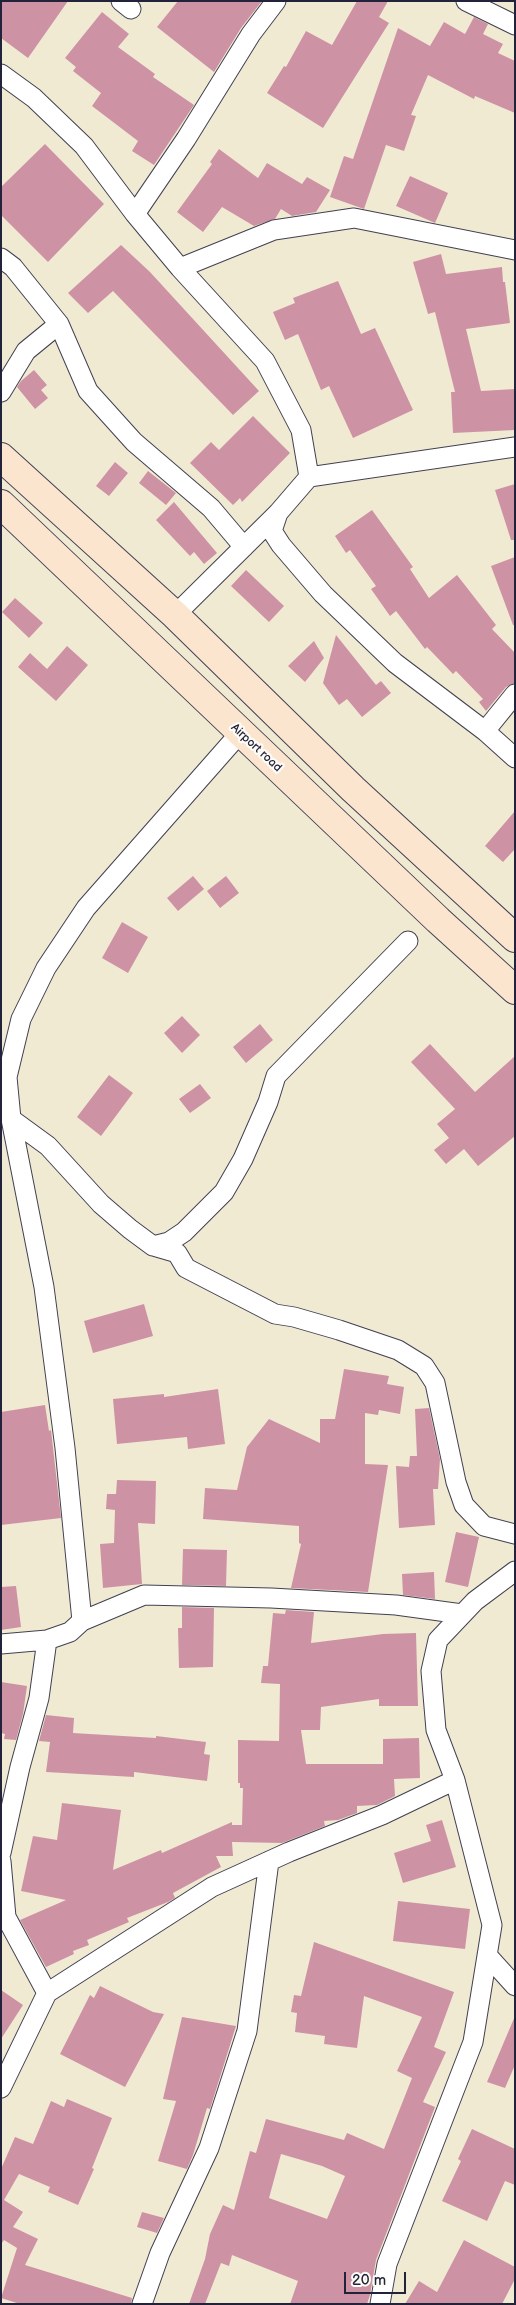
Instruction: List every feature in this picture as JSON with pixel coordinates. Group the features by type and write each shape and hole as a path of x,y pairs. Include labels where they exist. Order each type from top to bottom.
{"main road":[{"path":"1,457 175,615 352,789 515,938"},
{"name":"Airport road","path":"1,504 240,733 515,990"},
{"path":"379,864 404,836"}],"street":[{"path":"135,214 186,139 251,34 276,1"},
{"path":"466,1 515,25"},
{"path":"1,74 34,98 84,146 135,214 180,268 265,361 301,430 309,478"},
{"path":"180,268 274,230 354,218 515,250"},
{"path":"1,258 13,267 59,324 88,391 134,442 211,508 244,547"},
{"path":"1,392 26,351 59,324"},
{"path":"175,615 278,513 309,478 515,448"},
{"path":"278,513 272,532 323,594 395,663 485,731 515,758"},
{"path":"485,731 515,694"},
{"path":"82,1621 66,1448 44,1287 4,1076 21,1019 46,968 86,908 240,733"},
{"path":"152,1246 169,1242 184,1232 224,1192 243,1159 268,1102 276,1076 408,941"},
{"path":"11,1120 48,1146 101,1204 152,1246 177,1253 186,1268 275,1314 330,1327 398,1350 424,1366 435,1382 456,1482 464,1504 484,1526 515,1534"},
{"path":"380,2304 387,2264 473,2042 492,1925 455,1780 436,1730 431,1671 438,1640 474,1601 515,1571"},
{"path":"1,1644 47,1640 70,1632 82,1621 144,1595 271,1598 396,1605 462,1614"},
{"path":"1,1853 20,1766 39,1698 47,1640"},
{"path":"1,2088 47,1993 212,1887 382,1814 455,1780"},
{"path":"1,1862 4,1917 47,1993"},
{"path":"142,2304 160,2253 208,2148 247,2031 269,1862"},
{"path":"487,1956 515,1986"}],"building":[{"path":"1,1 68,1 28,58 1,38"},
{"path":"178,1 262,1 241,28 214,72 157,27"},
{"path":"357,1 388,1 379,17 389,23 323,128 267,93 284,66 286,67 306,31 332,45"},
{"path":"102,12 129,34 118,47 155,74 153,77 194,105 154,165 132,151 138,141 92,106 101,93 73,71 76,67 65,58"},
{"path":"474,17 488,24 483,34 503,44 498,53 515,61 515,113 475,96 474,99 428,75 411,115 416,116 404,151 386,145 364,209 330,197 344,156 353,159 398,28 430,46 444,22 465,34"},
{"path":"45,144 104,204 48,262 1,215 1,187"},
{"path":"219,149 258,178 267,163 302,184 307,177 330,190 316,212 292,216 281,209 275,219 254,226 222,207 203,232 177,212 212,164 210,162"},
{"path":"410,176 448,193 435,223 396,206"},
{"path":"121,245 150,272 259,391 233,415 113,291 88,313 68,293"},
{"path":"441,254 446,274 502,267 510,323 466,329 481,391 515,389 515,430 453,433 451,392 455,392 435,312 428,314 413,262"},
{"path":"338,281 361,334 375,328 413,410 353,438 329,386 321,390 298,334 285,340 273,312 295,303 293,298"},
{"path":"34,370 47,385 41,390 48,398 35,409 17,387"},
{"path":"253,416 290,453 242,502 240,498 233,505 190,463 211,442 219,450"},
{"path":"115,462 128,473 109,496 96,486"},
{"path":"148,471 176,493 166,505 139,483"},
{"path":"515,484 515,540 511,540 495,490"},
{"path":"174,502 217,553 204,564 194,552 190,556 156,520"},
{"path":"372,510 413,567 410,569 429,598 457,575 496,625 492,629 515,653 515,683 506,687 486,711 479,702 483,699 456,671 453,674 427,647 425,649 396,611 390,616 371,589 376,586 350,550 346,553 335,536"},
{"path":"515,557 515,625 513,625 491,566"},
{"path":"246,570 284,606 269,622 231,586"},
{"path":"15,598 43,623 29,638 2,612"},
{"path":"336,635 376,685 381,681 391,693 362,717 347,699 339,705 323,683"},
{"path":"314,641 324,658 305,682 288,666"},
{"path":"67,646 88,665 56,701 18,667 30,653 47,669"},
{"path":"515,811 515,849 503,862 485,846"},
{"path":"193,876 204,889 178,911 167,898"},
{"path":"226,876 239,893 220,908 207,891"},
{"path":"122,922 148,937 128,973 102,958"},
{"path":"182,1016 200,1035 182,1053 164,1033"},
{"path":"260,1024 273,1040 246,1063 233,1047"},
{"path":"430,1044 475,1092 515,1056 515,1136 478,1166 464,1149 446,1164 434,1150 449,1138 437,1124 455,1109 411,1062"},
{"path":"109,1075 133,1093 101,1136 77,1117"},
{"path":"200,1084 211,1098 190,1113 179,1099"},
{"path":"144,1304 153,1336 93,1353 84,1321"},
{"path":"344,1369 389,1376 387,1384 404,1387 400,1414 379,1410 378,1415 365,1413 365,1464 388,1465 368,1592 291,1588 301,1544 299,1543 299,1526 203,1519 205,1488 237,1490 247,1447 269,1419 320,1443 320,1419 335,1419"},
{"path":"218,1389 225,1444 188,1449 187,1437 117,1444 113,1399 164,1394 164,1397"},
{"path":"45,1405 49,1431 51,1430 61,1518 1,1525 1,1412"},
{"path":"429,1408 440,1459 438,1489 433,1489 435,1525 399,1528 396,1466 409,1467 410,1456 417,1456 415,1409"},
{"path":"117,1480 156,1481 155,1524 138,1523 142,1584 103,1588 100,1544 114,1543 115,1510 106,1509 107,1494 116,1494"},
{"path":"456,1532 479,1537 468,1587 445,1582"},
{"path":"183,1549 227,1550 226,1586 182,1585"},
{"path":"434,1572 435,1599 403,1595 402,1574"},
{"path":"16,1586 21,1627 1,1630 1,1587"},
{"path":"182,1607 214,1608 213,1667 179,1668 178,1628 182,1628"},
{"path":"286,1610 314,1612 311,1643 383,1634 416,1633 418,1706 379,1706 379,1699 321,1707 320,1730 301,1730 306,1764 383,1764 383,1739 419,1738 420,1778 394,1779 395,1796 377,1805 357,1806 357,1813 338,1820 324,1821 325,1826 282,1843 232,1842 233,1856 216,1856 221,1867 173,1893 175,1898 127,1918 129,1922 87,1940 89,1945 73,1951 74,1954 46,1967 20,1920 66,1900 21,1891 33,1836 57,1840 62,1803 121,1810 113,1870 161,1850 162,1853 232,1822 232,1825 242,1825 243,1788 240,1788 240,1783 238,1783 238,1740 279,1741 280,1684 261,1683 263,1666 268,1666 273,1613 285,1614"},
{"path":"1,1682 27,1686 23,1714 16,1740 4,1739 5,1734 1,1733"},
{"path":"46,1715 74,1718 73,1733 156,1738 156,1736 206,1742 204,1754 210,1755 207,1781 134,1772 134,1777 46,1772 50,1742 39,1741"},
{"path":"442,1820 456,1867 403,1883 394,1853 431,1841 426,1825"},
{"path":"398,1901 470,1909 465,1949 393,1941"},
{"path":"314,1942 454,1992 434,2047 446,2052 423,2102 435,2107 376,2260 367,2304 290,2304 298,2281 232,2255 229,2266 221,2263 205,2304 189,2304 205,2259 210,2234 223,2205 234,2210 250,2151 256,2153 266,2119 344,2140 347,2133 384,2149 412,2078 397,2071 422,2017 364,1996 357,2048 324,2044 325,2036 295,2032 297,2013 291,2012 294,1995 301,1996","holes":["281,2154 322,2166 345,2176 327,2219 269,2198"]},
{"path":"100,1986 153,2012 164,2014 125,2087 60,2054 90,1995 94,1998"},
{"path":"1,1990 23,2005 1,2039"},
{"path":"515,2016 515,2065 505,2088 487,2082"},
{"path":"182,2017 236,2026 210,2109 207,2108 187,2169 158,2161 176,2101 163,2099"},
{"path":"67,2099 112,2118 92,2168 94,2169 78,2205 48,2192 50,2187 19,2174 4,2200 23,2212 13,2227 38,2239 25,2265 132,2298 131,2304 20,2304 1,2298 17,2248 4,2240 1,2244 1,2169 15,2137 33,2144 51,2101 64,2107"},
{"path":"472,2129 515,2149 515,2185 505,2181 487,2221 442,2201 461,2161 458,2159"},
{"path":"142,2212 164,2218 157,2233 137,2227"},
{"path":"464,2240 515,2267 515,2279 502,2304 405,2304 419,2281 437,2292"}]}
